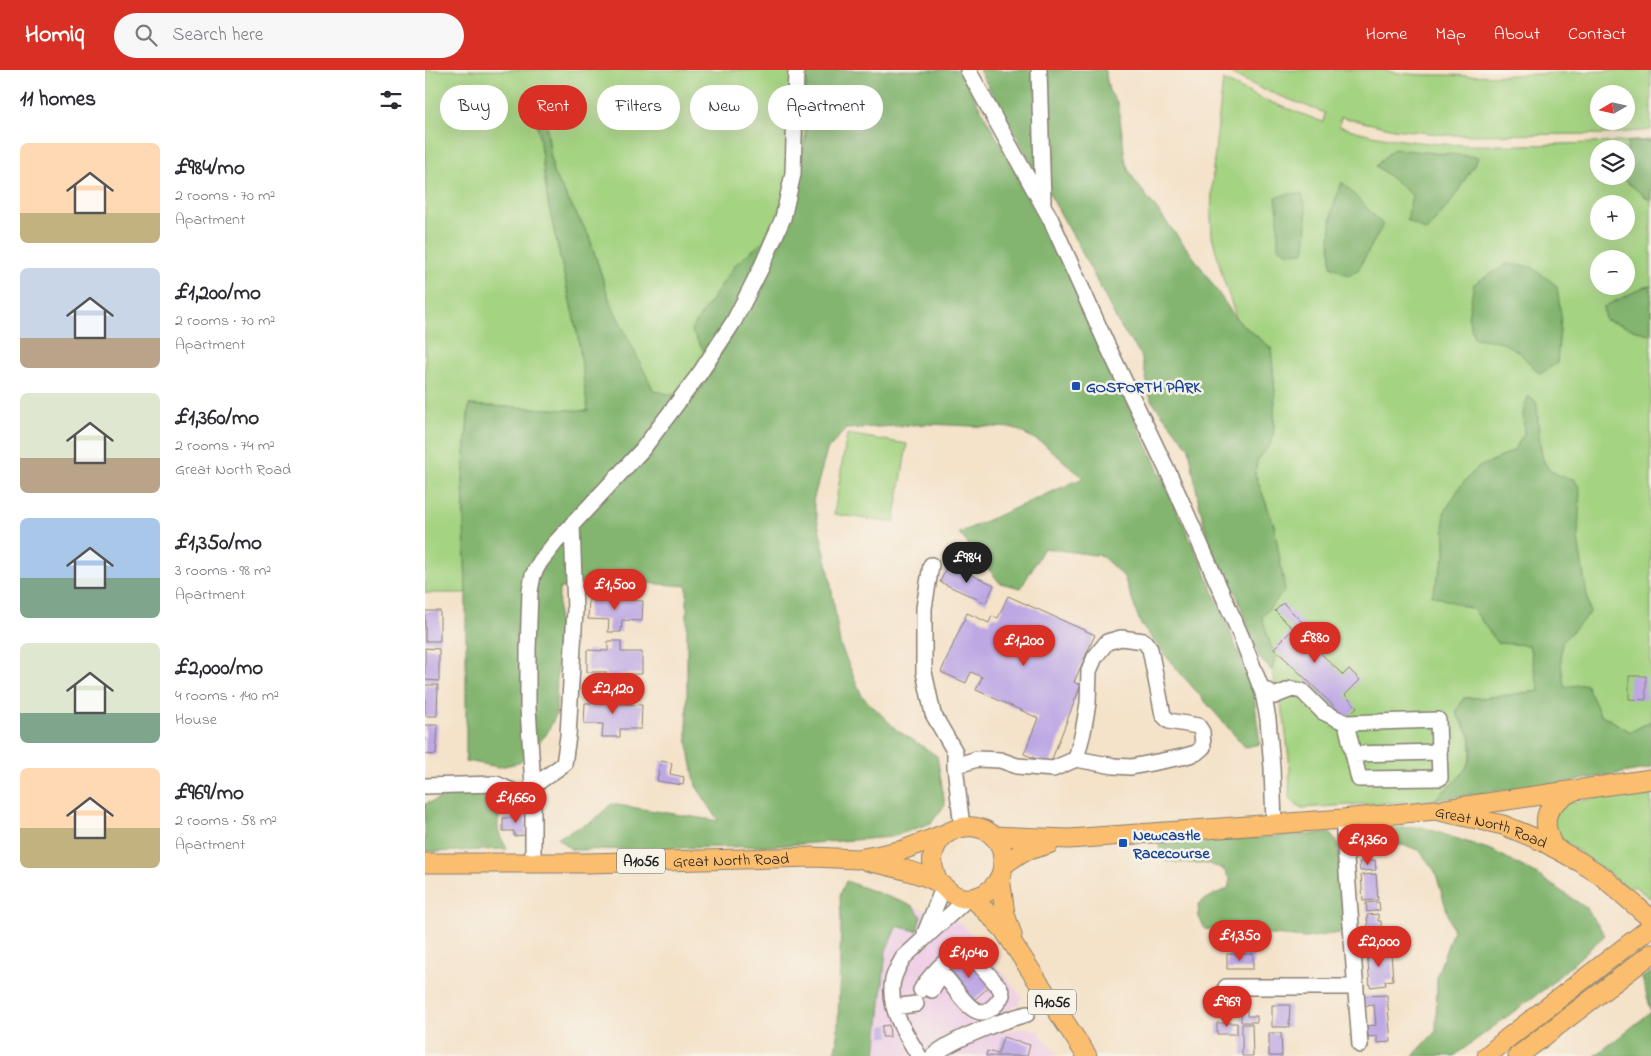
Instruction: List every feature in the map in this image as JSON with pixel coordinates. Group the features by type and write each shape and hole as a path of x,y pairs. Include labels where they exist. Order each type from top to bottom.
{"main road":[{"path":"1435,810 1651,779"},
{"path":"1554,848 1548,836 1545,823 1548,811 1556,801 1576,789"},
{"name":"Great North Road","path":"993,836 1069,839 1343,819 1435,810 1503,825 1542,841 1602,876 1651,919"},
{"path":"978,828 993,836 999,844 1003,854 1002,871 989,891 970,898 959,897 941,885 933,872 933,856 939,841 954,830 978,828"},
{"name":"A1056","path":"857,858 880,856 903,850 925,843 954,830"},
{"name":"Great North Road","path":"1002,871 1022,852 1034,847 1069,839"},
{"name":"Great North Road","path":"425,863 533,863 813,857 857,858"},
{"name":"A1056","path":"857,858 911,872 941,885"},
{"name":"A1056","path":"1002,871 1005,914 1017,948"},
{"name":"A1056","path":"970,898 990,914 1017,948 1087,1056"},
{"path":"1487,1056 1651,927"},
{"path":"1518,1056 1651,954"}],"street":[{"path":"533,863 533,793 528,708 530,591 533,575 539,562 572,524 642,450 700,373 734,321 761,268 783,218 793,174 796,70"},
{"path":"968,70 1051,220 1107,345 1170,476 1241,636 1263,693 1268,719 1272,768 1273,823"},
{"path":"1039,70 1043,205"},
{"path":"533,793 564,764 568,736 575,610 572,524"},
{"path":"931,565 924,608 924,672 933,714 955,752 954,830"},
{"path":"955,766 977,759 999,760 1017,766 1053,769 1076,759 1131,767 1183,758 1196,753 1203,747 1202,732 1198,726 1169,721 1163,715 1150,649 1144,641 1121,638 1107,642 1095,657 1089,671 1083,732 1076,759"},
{"path":"1263,693 1268,691 1270,696 1274,696 1292,689 1302,691 1323,712 1346,723 1438,720 1440,778 1359,779 1346,723"},
{"path":"1353,754 1439,752"},
{"path":"425,786 495,784 533,793"},
{"path":"1343,819 1360,1045"},
{"path":"923,939 941,885"},
{"path":"919,1056 903,1029 894,1006 892,988 896,970 903,958 970,898"},
{"path":"894,1006 923,995 937,982 945,978 972,1009 978,1012 987,1012 997,1004 1002,995 1000,988 969,952 962,950 954,954 926,980 923,995"},
{"path":"1226,987 1356,987"},
{"path":"933,1056 955,1041 1027,1014"}],"shaded area":[{"path":"913,906 963,925 1022,997 1017,1005 997,1016 1006,1031 1024,1028 1038,1031 1057,1056 876,1056 886,950 897,925 916,931 921,916"}],"green space":[{"path":"425,70 806,70 806,85 768,85 768,130 806,130 786,222 714,367 694,399 654,392 610,302 589,236 553,173 547,130 587,130 587,85 518,85 518,130 538,130 548,203 578,337 589,411 469,405 463,479 466,593 425,593"},
{"path":"806,70 959,70 1043,220 1203,567 1253,688 1260,744 1245,747 1175,667 1141,625 1124,577 1102,556 1044,548 1021,588 1000,583 959,533 1083,478 1044,444 1014,428 927,424 846,429 827,450 813,501 829,572 840,644 862,696 897,730 937,756 945,805 931,823 892,837 774,846 572,850 557,838 593,821 611,804 719,821 696,786 687,740 687,586 591,579 559,589 556,715 546,735 519,763 499,767 466,761 466,593 463,479 469,405 588,411 578,337 548,203 538,130 547,130 553,173 589,236 610,302 654,391 694,399 714,367 691,330 735,265 786,222 806,130 883,130 883,85 806,85"},
{"path":"979,70 1105,70 1109,91 1117,102 1119,110 1125,158 1128,169 1135,181 1198,263 1237,320 1271,348 1275,392 1274,427 1272,442 1257,461 1255,474 1274,525 1285,590 1262,617 1275,659 1272,671 1260,659 1237,596 1209,545 1189,448 1151,400 1141,355 1120,326 1076,241"},
{"path":"1224,70 1383,70 1398,73 1470,76 1651,70 1651,130 1606,134 1448,135 1394,129 1341,117 1339,126 1406,141 1475,145 1590,143 1590,185 1635,185 1635,141 1651,140 1651,721 1631,732 1600,714 1539,691 1483,698 1464,698 1456,713 1470,736 1471,755 1465,772 1434,800 1301,808 1289,798 1290,768 1284,717 1272,671 1258,632 1274,525 1255,474 1257,461 1272,442 1275,392 1271,348 1237,320 1212,236 1213,169 1223,80 1260,98 1323,122 1325,113 1264,90"},
{"path":"1651,141 1651,201 1630,185 1635,185 1635,142"},
{"path":"1393,149 1479,157 1451,202 1426,231 1407,220 1412,195 1376,166"},
{"path":"1342,182 1383,225 1358,270 1348,275 1331,266 1332,209"},
{"path":"1302,194 1304,201 1307,223 1304,252 1289,253 1278,247 1276,197"},
{"path":"1507,264 1532,267 1557,286 1561,317 1557,363 1540,374 1519,352 1499,341 1474,338 1468,317 1474,284"},
{"path":"1651,286 1651,335 1605,320 1603,307 1628,295 1635,295 1635,291"},
{"path":"1528,396 1537,403 1540,445 1546,465 1551,471 1559,475 1574,479 1580,489 1578,539 1590,613 1562,642 1561,661 1564,687 1586,684 1600,714 1631,732 1651,721 1651,768 1434,800 1463,773 1471,756 1470,736 1456,713 1464,698 1483,698 1539,691 1529,645 1497,643 1474,610 1432,595 1445,555 1444,513 1461,485 1477,468 1513,451 1524,434 1523,413"},
{"path":"847,434 907,444 894,523 834,514"},
{"path":"1651,790 1651,899 1634,886 1630,889 1560,838 1555,829 1554,821 1560,804"},
{"path":"491,791 515,798 519,806 510,806 502,810 498,821 499,830 507,849 425,851 425,804 457,793"},
{"path":"1422,827 1494,851 1536,874 1586,908 1605,935 1547,987 1454,1056 1413,1056 1436,1031 1437,975 1453,931 1435,871 1419,850 1386,843 1368,845 1352,860 1350,834 1370,829"},
{"path":"1330,833 1338,844 1345,932 1306,938 1205,929 1199,917 1198,904 1228,889 1230,880 1224,870 1210,864 1165,861 1158,844"},
{"path":"846,881 913,906 921,916 917,931 897,926 886,950 876,1056 835,1056 838,1026 840,895"},
{"path":"1651,972 1651,1010 1642,978"},
{"path":"1651,1012 1651,1056 1595,1056"}],"building":[{"path":"948,564 994,585 986,603 940,582"},
{"path":"610,593 623,594 623,600 643,601 642,621 622,620 621,632 608,632 609,620 588,619 589,598 610,599"},
{"path":"1008,596 1095,635 1074,682 1081,685 1050,764 1024,754 1038,718 976,690 982,677 971,672 966,683 941,672 967,613 989,623 992,616 998,618"},
{"path":"1283,603 1313,633 1307,640 1343,675 1349,669 1360,680 1345,695 1357,707 1346,718 1274,648 1293,629 1275,611"},
{"path":"425,611 440,611 440,641 425,641"},
{"path":"608,641 621,641 621,652 642,652 642,674 620,674 620,683 606,683 606,672 587,672 587,650 608,651"},
{"path":"425,648 439,649 439,681 425,680"},
{"path":"1629,676 1646,676 1646,700 1629,699"},
{"path":"425,685 438,685 437,716 425,716"},
{"path":"605,692 620,692 619,704 642,705 641,729 620,729 620,737 602,737 603,724 584,724 585,703 605,703"},
{"path":"425,725 438,725 436,755 425,754"},
{"path":"661,761 672,763 670,774 684,777 683,785 657,781"},
{"path":"513,813 526,813 526,835 514,836 514,831 503,831 503,818 513,818"},
{"path":"1375,860 1376,870 1360,871 1359,862"},
{"path":"1376,874 1378,900 1363,901 1361,875"},
{"path":"1379,902 1380,910 1367,912 1366,903"},
{"path":"1378,914 1378,921 1381,921 1382,943 1369,944 1367,915"},
{"path":"1383,949 1383,954 1391,953 1393,980 1385,981 1386,985 1370,987 1367,950"},
{"path":"1227,954 1253,954 1253,969 1227,969"},
{"path":"966,956 991,985 972,1002 947,973"},
{"path":"1387,995 1391,1042 1377,1043 1377,1036 1368,1037 1367,1026 1376,1025 1374,1005 1364,1006 1363,996"},
{"path":"1241,998 1247,998 1247,1016 1257,1016 1257,1022 1241,1022"},
{"path":"1272,1005 1290,1005 1289,1027 1272,1027"},
{"path":"1217,1023 1237,1023 1237,1034 1217,1034"},
{"path":"1242,1024 1252,1024 1253,1056 1242,1056"},
{"path":"889,1025 890,1037 882,1037 882,1026"},
{"path":"1269,1033 1281,1033 1282,1056 1269,1056"},
{"path":"1003,1037 1030,1045 1027,1056 986,1056 987,1051 998,1054"}],"place":[{"name":"GOSFORTH PARK","path":"1076,386"},
{"name":"Newcastle Racecourse","path":"1123,843"}]}
